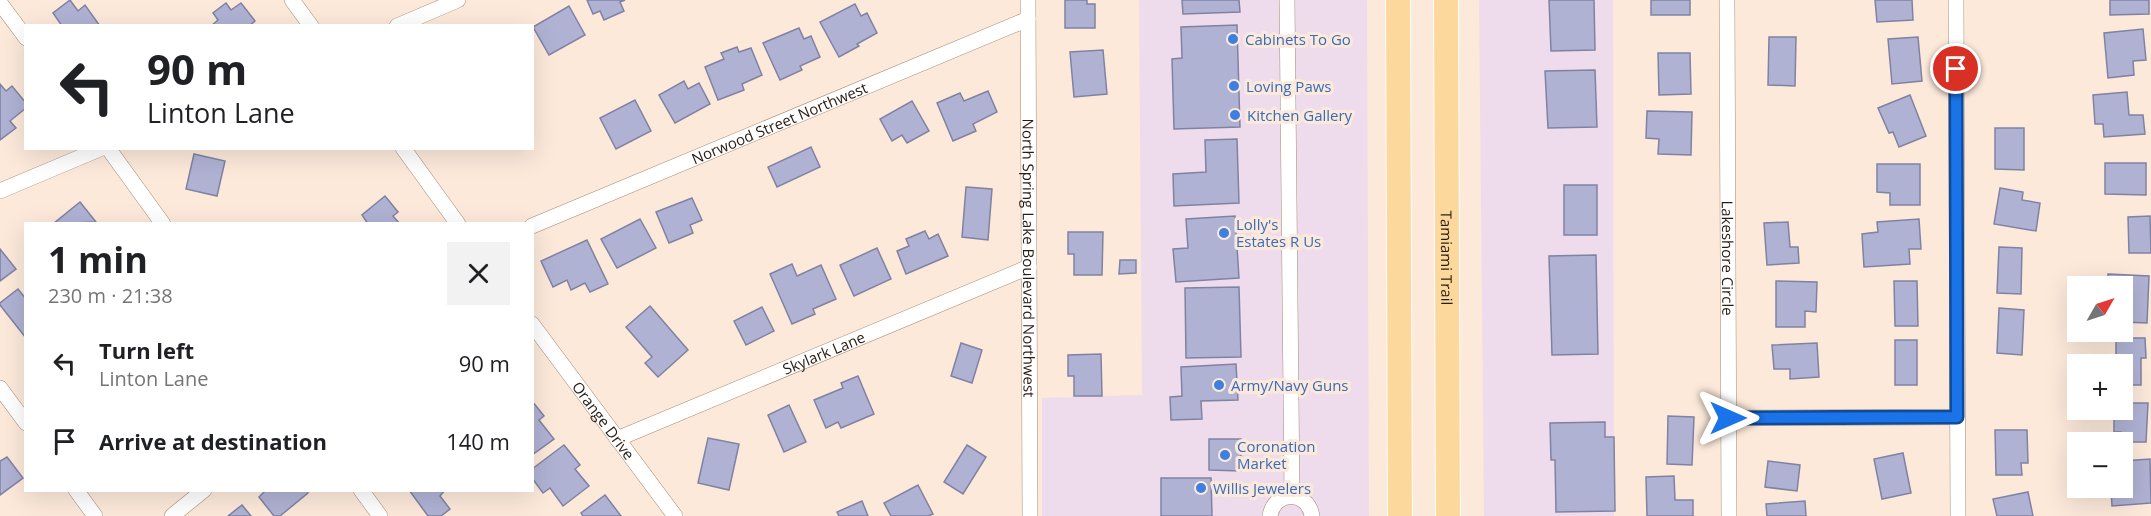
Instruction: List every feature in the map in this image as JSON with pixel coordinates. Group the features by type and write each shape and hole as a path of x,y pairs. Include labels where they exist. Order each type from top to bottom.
{"main road":[{"path":"1398,0 1400,516"},
{"name":"Tamiami Trail","path":"1446,0 1448,516"}],"street":[{"path":"292,0 310,24"},
{"path":"402,24 458,0"},
{"name":"North Spring Lake Boulevard Northwest","path":"1028,0 1030,516"},
{"path":"1287,0 1292,496"},
{"name":"Lakeshore Circle","path":"1727,0 1729,516"},
{"path":"1956,0 1958,516"},
{"path":"0,3 24,35"},
{"name":"Norwood Street Northwest","path":"534,225 1028,19"},
{"path":"0,191 97,150"},
{"path":"109,150 162,222"},
{"path":"403,150 457,222"},
{"name":"Skylark Lane","path":"617,439 1029,267"},
{"name":"Orange Drive","path":"534,327 675,516"},
{"path":"0,388 24,420"},
{"path":"1728,418 1957,417"},
{"path":"77,492 95,516"},
{"path":"172,516 202,492"},
{"path":"362,492 380,516"},
{"path":"1270,516 1277,501 1283,497 1292,496 1308,504 1312,516"}],"shaded area":[{"path":"1139,0 1367,0 1369,516 1042,516 1042,398 1142,395"},
{"path":"1479,0 1613,0 1614,516 1484,516"}],"building":[{"path":"70,0 78,11 85,5 99,24 61,24 53,13"},
{"path":"587,0 625,0 620,2 624,11 604,20 600,11 593,14"},
{"path":"1065,0 1087,0 1087,4 1095,4 1095,28 1065,28"},
{"path":"1182,0 1239,0 1240,12 1183,14"},
{"path":"1549,0 1594,0 1595,50 1551,51"},
{"path":"1651,0 1690,0 1690,15 1651,15"},
{"path":"1875,0 1912,0 1913,20 1877,22"},
{"path":"2110,0 2149,0 2149,14 2110,15"},
{"path":"226,3 231,10 241,3 255,21 251,24 213,24 218,20 213,13"},
{"path":"855,4 861,16 867,13 877,33 839,57 820,22"},
{"path":"569,6 585,35 549,55 534,26"},
{"path":"1237,25 1240,127 1174,129 1172,59 1182,58 1181,27"},
{"path":"799,28 804,39 811,36 820,57 800,66 802,70 780,80 763,43"},
{"path":"2143,29 2146,60 2133,61 2134,75 2108,78 2104,33"},
{"path":"1769,37 1796,37 1795,86 1768,85"},
{"path":"1918,37 1922,81 1892,84 1888,39"},
{"path":"737,47 739,52 751,48 762,75 742,84 744,90 718,100 705,67 724,59 721,53"},
{"path":"1103,50 1107,94 1074,97 1070,52"},
{"path":"1658,53 1690,53 1691,94 1659,95"},
{"path":"1595,70 1597,127 1548,128 1545,71"},
{"path":"684,81 688,89 699,83 710,104 675,123 659,95"},
{"path":"0,84 6,91 12,86 24,101 24,110 10,121 16,128 0,140"},
{"path":"988,91 997,112 973,124 976,131 953,141 937,103 960,93 964,101"},
{"path":"2127,92 2129,115 2143,115 2145,134 2104,137 2103,124 2095,124 2093,95"},
{"path":"1910,95 1926,136 1899,147 1893,132 1889,133 1878,108"},
{"path":"635,100 651,131 616,149 600,118"},
{"path":"912,101 929,131 907,143 902,135 892,141 880,119"},
{"path":"1647,111 1692,112 1691,155 1658,154 1659,139 1646,138"},
{"path":"1995,128 2024,128 2024,170 1995,169"},
{"path":"1237,139 1239,203 1174,206 1173,174 1206,172 1205,140"},
{"path":"811,147 820,167 777,187 768,167"},
{"path":"194,154 225,161 217,196 186,189"},
{"path":"2105,163 2146,163 2146,195 2105,194"},
{"path":"1877,164 1920,164 1920,205 1890,205 1890,193 1877,192"},
{"path":"1564,185 1597,185 1597,235 1564,235"},
{"path":"966,187 992,189 988,240 962,237"},
{"path":"2000,188 2023,192 2022,200 2040,203 2036,231 1994,224"},
{"path":"385,196 398,212 393,216 398,222 367,222 362,215"},
{"path":"692,198 702,220 690,225 693,233 669,243 656,212"},
{"path":"80,202 96,222 55,222"},
{"path":"1235,216 1239,278 1176,282 1173,249 1188,248 1186,219"},
{"path":"2150,216 2151,253 2129,253 2128,217"},
{"path":"640,219 656,248 617,268 601,239"},
{"path":"1919,219 1921,249 1909,249 1910,264 1864,267 1862,234 1878,232 1877,222"},
{"path":"1788,222 1790,247 1798,247 1799,263 1767,265 1764,223"},
{"path":"925,231 929,239 938,234 948,256 906,274 897,251 909,246 906,239"},
{"path":"1068,232 1103,232 1102,275 1074,275 1074,254 1068,254"},
{"path":"587,240 608,284 590,292 585,283 571,290 567,280 553,287 541,261"},
{"path":"1999,247 2022,248 2021,294 1997,293"},
{"path":"877,248 891,279 854,296 840,265"},
{"path":"0,249 16,269 0,281"},
{"path":"1596,255 1598,354 1552,355 1549,256"},
{"path":"1120,260 1136,260 1136,273 1119,274"},
{"path":"792,264 797,276 821,265 836,299 813,309 815,314 792,324 770,274"},
{"path":"2108,274 2149,276 2147,323 2133,322 2133,276 2108,276"},
{"path":"1776,281 1817,282 1816,312 1805,311 1805,327 1776,327"},
{"path":"1894,281 1917,281 1918,326 1895,326"},
{"path":"1239,287 1241,357 1186,358 1185,288"},
{"path":"18,289 24,296 24,335 0,305"},
{"path":"650,306 688,350 658,377 645,363 652,357 626,327"},
{"path":"762,307 774,331 746,345 734,321"},
{"path":"1999,308 2024,310 2022,355 1997,353"},
{"path":"2133,338 2145,338 2146,358 2141,358 2141,385 2133,385 2133,354 2116,354 2116,342 2133,342"},
{"path":"1895,340 1917,340 1917,385 1895,385"},
{"path":"961,343 982,350 972,383 951,376"},
{"path":"1817,343 1819,377 1790,379 1790,369 1774,369 1772,345"},
{"path":"1101,354 1102,396 1074,396 1074,376 1068,376 1068,355"},
{"path":"1236,364 1238,400 1201,401 1202,419 1171,420 1170,397 1182,396 1181,367"},
{"path":"858,376 874,414 841,428 838,422 826,428 814,400 843,388 841,383"},
{"path":"2133,403 2148,403 2146,442 2133,442 2133,432 2114,432 2114,420 2133,420"},
{"path":"534,404 544,416 539,420 554,439 534,454"},
{"path":"789,405 806,442 784,452 768,415"},
{"path":"1668,416 1694,417 1692,465 1667,464"},
{"path":"1605,422 1605,437 1614,437 1615,511 1556,512 1555,460 1551,460 1550,423"},
{"path":"1995,430 2027,430 2028,463 2021,463 2022,475 1996,475"},
{"path":"708,438 739,444 729,490 698,483"},
{"name":"Coronation Market","path":"1209,439 1241,439 1241,471 1209,470"},
{"path":"564,445 580,465 575,469 589,486 563,506 550,488 543,493 534,481 534,468"},
{"path":"967,445 986,457 963,494 944,482"},
{"path":"1903,453 1911,493 1882,499 1874,459"},
{"path":"7,457 23,478 0,495 0,461"},
{"path":"2150,459 2151,503 2112,506 2112,498 2133,498 2133,460"},
{"path":"1768,461 1800,465 1797,491 1765,487"},
{"path":"1674,476 1675,500 1693,500 1693,516 1647,516 1646,477"},
{"path":"1161,478 1211,478 1212,516 1161,516"},
{"path":"918,485 933,514 891,516 884,503"},
{"path":"264,492 308,493 280,516 274,516 259,497"},
{"path":"410,492 443,492 440,496 450,509 441,516 428,516"},
{"path":"2028,492 2033,516 1997,516 1993,499"},
{"path":"605,495 621,516 583,516 581,513"},
{"path":"862,501 868,516 839,516 837,512"},
{"path":"1805,501 1806,516 1767,516 1766,504"},
{"path":"242,505 251,516 228,516"}],"place":[{"name":"Cabinets To Go","path":"1233,39"},
{"name":"Loving Paws","path":"1234,86"},
{"name":"Kitchen Gallery","path":"1235,115"},
{"name":"Lolly's Estates R Us","path":"1224,233"},
{"name":"Army/Navy Guns","path":"1219,385"},
{"name":"Coronation Market","path":"1225,455"},
{"name":"Willis Jewelers","path":"1201,488"}],"route":[{"path":"1728,418 1957,417 1956,69"}]}
